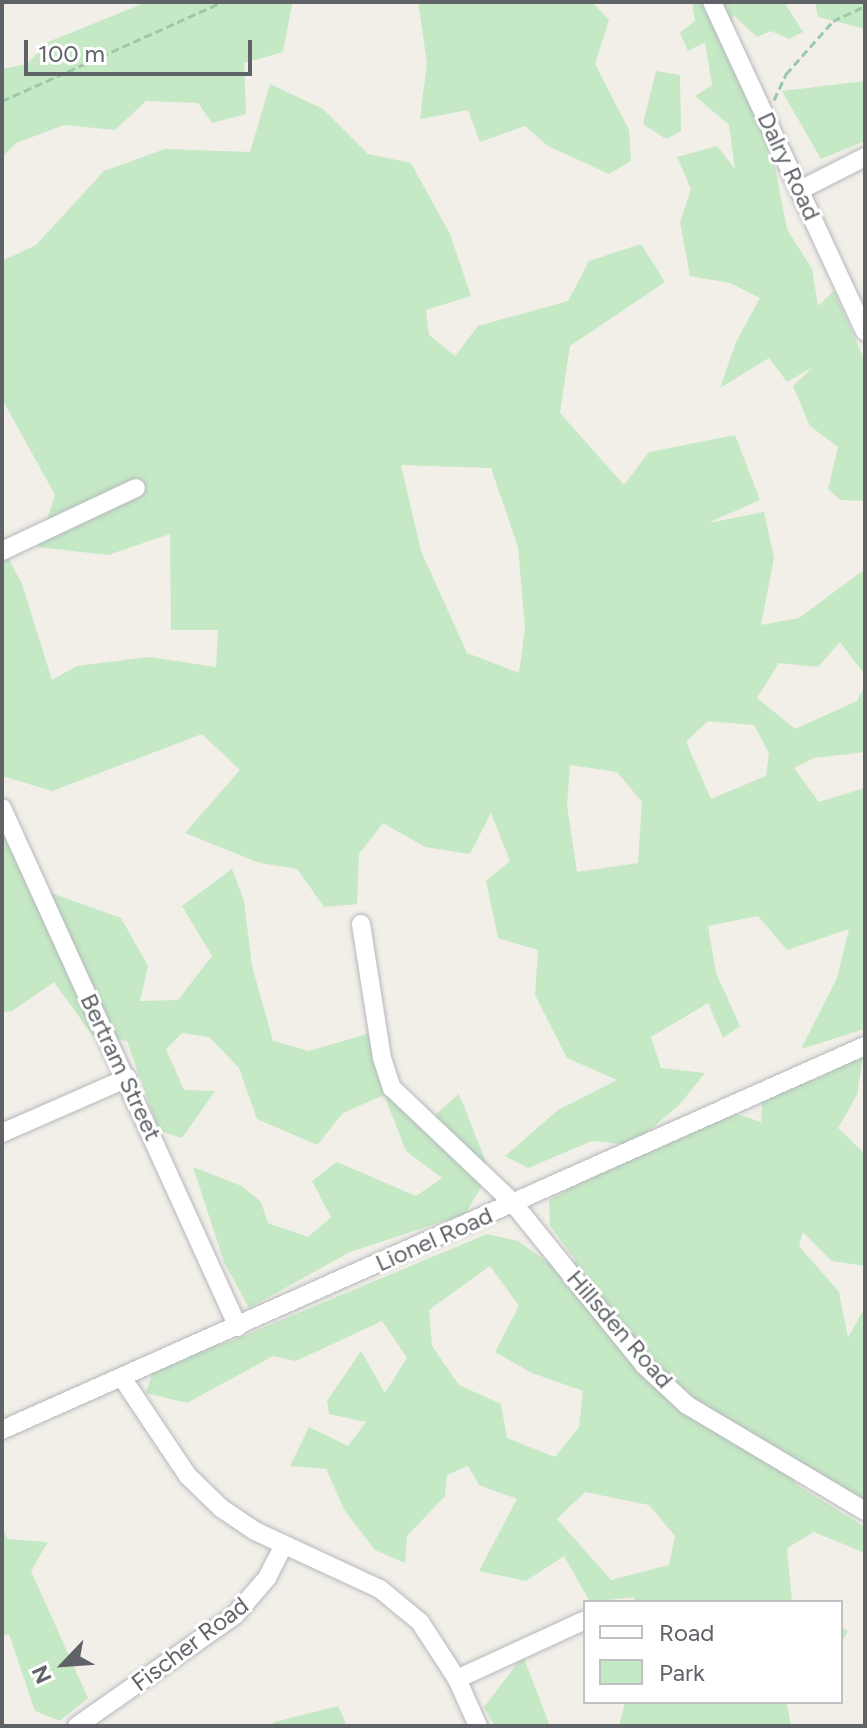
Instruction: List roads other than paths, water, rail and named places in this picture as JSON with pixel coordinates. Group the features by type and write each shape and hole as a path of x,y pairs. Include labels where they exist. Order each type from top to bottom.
{"street":[{"name":"Dalry Road","path":"712,2 865,331"},
{"path":"800,190 865,157"},
{"path":"2,551 136,488"},
{"name":"Bertram Street","path":"2,808 238,1327"},
{"name":"Hillsden Road","path":"361,924 382,1058 392,1088 513,1203 644,1365 687,1405 865,1511"},
{"name":"Lionel Road","path":"2,1430 123,1379 865,1046"},
{"path":"2,1133 127,1078"},
{"path":"123,1379 188,1476 221,1508 284,1545 380,1589 420,1622 457,1679 478,1726"},
{"name":"Fischer Road","path":"77,1726 235,1615 267,1578 284,1545"},
{"path":"457,1679 583,1621"}]}
